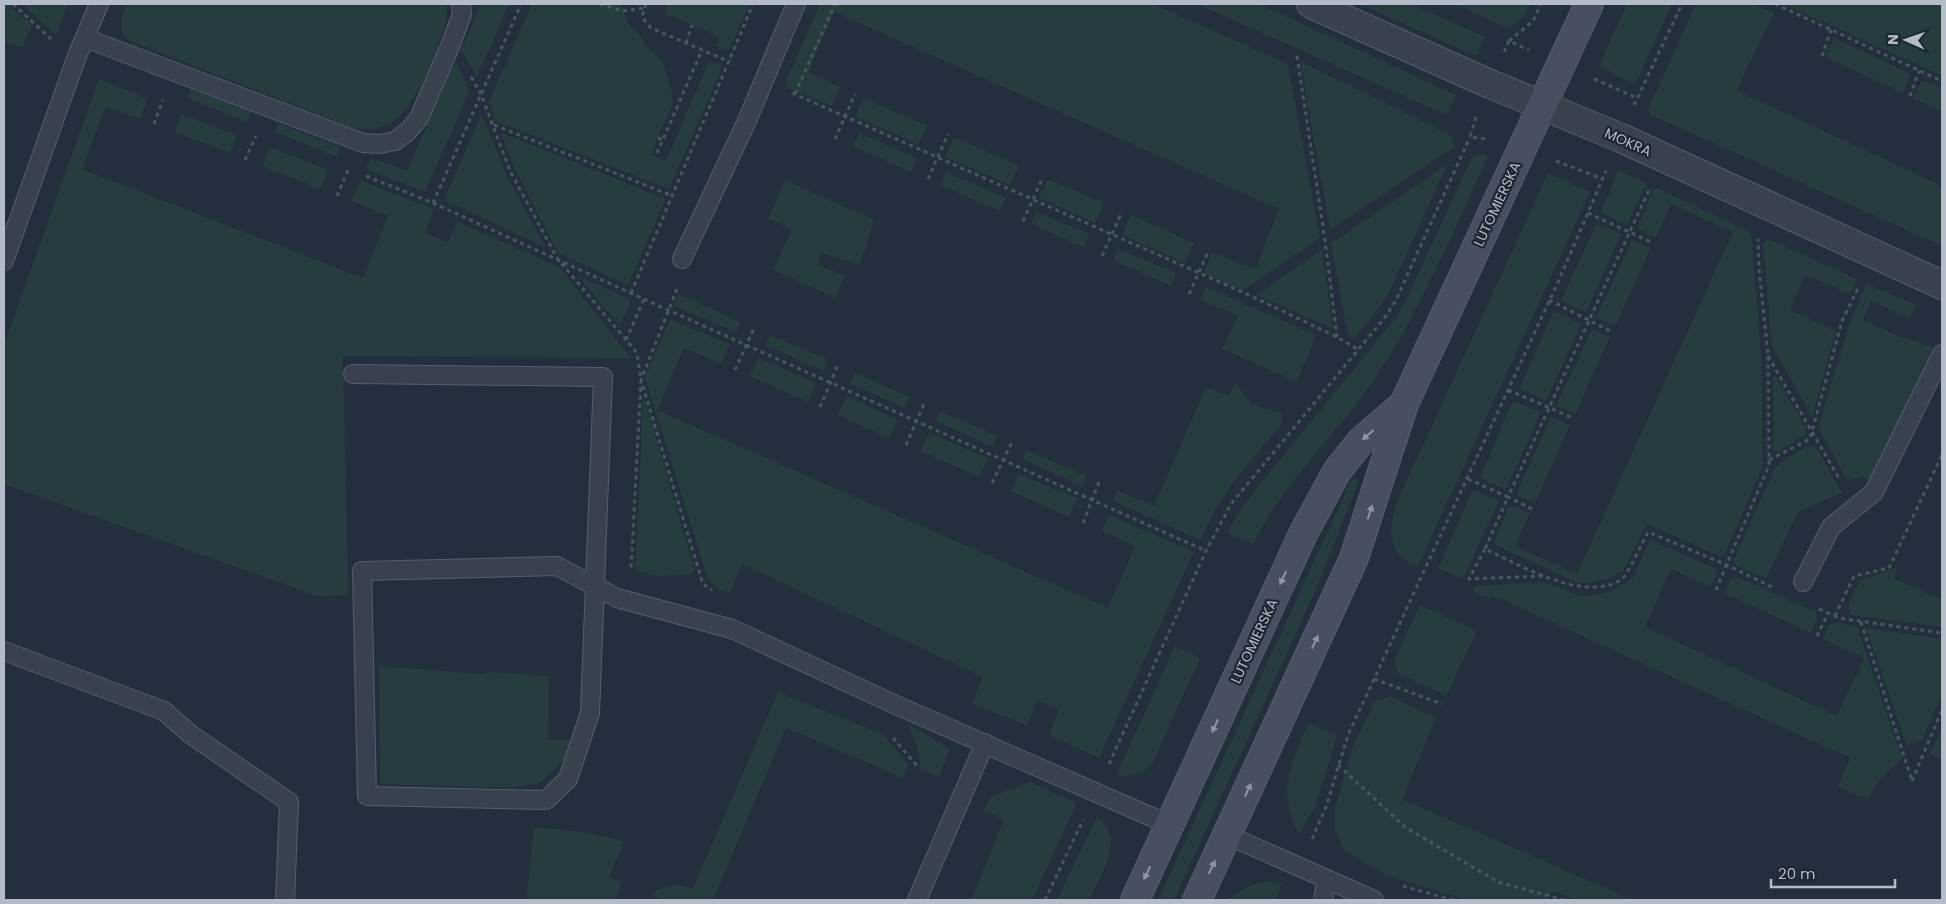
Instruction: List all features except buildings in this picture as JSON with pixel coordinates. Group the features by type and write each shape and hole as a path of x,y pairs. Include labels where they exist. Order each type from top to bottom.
{"main road":[{"name":"LUTOMIERSKA","path":"1197,900 1354,558 1404,404 1589,4"},
{"name":"LUTOMIERSKA","path":"1135,900 1304,534 1337,471 1361,441 1404,404"}],"street":[{"name":"MOKRA","path":"1311,4 1542,107 1621,138 1942,285"}],"lane":[{"path":"4,261 77,56 99,4"},
{"path":"84,38 363,143 379,144 395,141 408,131 419,118 451,44 462,14 461,4"},
{"path":"682,259 764,80 796,4"},
{"path":"1803,582 1831,527 1874,492 1942,354"},
{"path":"353,374 603,377 595,587 590,713 568,779 546,800 367,796 362,571 557,566 595,587 617,598 732,629 896,705 1170,825"},
{"path":"4,651 164,711 190,734 289,802 285,900"},
{"path":"917,900 985,743"},
{"path":"1227,834 1374,900"},
{"path":"1323,900 1327,880"}],"path":[{"path":"13,4 57,44 77,56"},
{"path":"433,203 521,4"},
{"path":"600,4 623,11 645,6 642,17 651,28 730,62"},
{"path":"630,293 673,196 753,4"},
{"path":"795,94 835,4"},
{"path":"1509,41 1533,21 1541,4"},
{"path":"1631,112 1682,4"},
{"path":"1775,4 1942,81"},
{"path":"686,43 692,25"},
{"path":"1822,56 1831,30"},
{"path":"451,44 481,94 510,170 557,258 637,353 641,380 703,584"},
{"path":"657,153 702,50"},
{"path":"1297,56 1326,240 1337,337"},
{"path":"1910,96 1920,71"},
{"path":"764,80 1198,273 1337,337 1359,350"},
{"path":"156,94 165,97"},
{"path":"835,139 855,94"},
{"path":"493,125 673,196"},
{"path":"928,179 948,134"},
{"path":"1045,900 1206,550 1230,504 1386,316 1396,300 1470,137"},
{"path":"658,138 663,140"},
{"path":"348,169 357,172"},
{"path":"1310,846 1326,807 1348,736 1468,479 1606,170"},
{"path":"365,176 433,203 557,258 630,293 1206,550"},
{"path":"1023,221 1043,177"},
{"path":"1544,576 1469,579 1485,549 1649,189"},
{"path":"1716,590 1769,465 1768,355 1759,269 1758,227 1762,203"},
{"path":"1102,256 1122,212"},
{"path":"1588,213 1653,243"},
{"path":"1189,294 1209,250"},
{"path":"629,602 641,380 678,286"},
{"path":"1769,460 1810,439 1842,321 1860,286"},
{"path":"626,340 644,299"},
{"path":"1549,300 1612,332"},
{"path":"735,370 754,328"},
{"path":"1768,355 1813,431 1842,487"},
{"path":"820,407 838,365"},
{"path":"1508,390 1573,418"},
{"path":"906,445 924,404"},
{"path":"992,483 1012,442"},
{"path":"1835,616 1854,576 1889,568 1942,455"},
{"path":"1468,479 1532,509"},
{"path":"1083,523 1099,482"},
{"path":"1485,549 1544,576 1579,587 1602,588 1623,578 1648,532 1727,565 1776,589"},
{"path":"1810,605 1835,616 1861,622 1942,633"},
{"path":"1818,636 1828,612"},
{"path":"1861,622 1912,781 1942,710"},
{"path":"1374,679 1442,704"},
{"path":"1338,765 1405,827 1498,882 1553,899 1564,900"}],"green space":[{"path":"4,4 8,4 32,25 22,48 4,40"},
{"path":"22,4 68,4 56,35"},
{"path":"127,4 411,4 416,6 417,4 447,4 447,15 438,48 412,101 394,121 379,128 369,129 353,128 130,41 121,31 121,18"},
{"path":"481,4 509,4 477,77 461,50"},
{"path":"532,4 621,4 628,23 644,40 645,46 663,61 673,103 651,155 666,161 709,61 723,66 669,189 495,121 489,101"},
{"path":"668,4 750,4 729,50 716,46 720,37 664,13"},
{"path":"820,4 1153,4 1288,64 1320,238 1243,290 1204,273 1212,252 1255,270 1279,209 834,12 808,72 840,87 832,106 787,88 786,81"},
{"path":"1197,4 1259,4 1456,95 1447,115"},
{"path":"1359,4 1412,4 1485,37 1476,56"},
{"path":"1455,4 1530,4 1524,17 1506,28"},
{"path":"1627,4 1672,4 1635,85 1599,66"},
{"path":"1696,4 1753,4 1774,13 1737,89 1746,95 1942,186 1942,246 1651,115 1648,109"},
{"path":"1784,4 1942,4 1942,76"},
{"path":"1834,38 1911,74 1903,93 1825,57"},
{"path":"455,61 470,90 425,192 366,169 371,158 407,171"},
{"path":"1300,61 1447,133 1453,139 1454,147 1330,230"},
{"path":"99,79 148,99 140,119 106,106 82,169 363,278 388,216 351,201 361,181 434,209 425,233 448,242 457,222 559,267 631,358 343,356 348,595 317,596 4,484 4,345"},
{"path":"1922,80 1942,89 1942,111 1913,98"},
{"path":"191,89 251,112 247,122 187,98"},
{"path":"863,98 927,126 918,144 855,117"},
{"path":"181,114 237,135 230,153 175,132"},
{"path":"481,115 507,176 545,247 444,200"},
{"path":"278,123 340,147 337,157 275,132"},
{"path":"500,132 666,199 628,285 558,253 515,169"},
{"path":"859,133 917,158 911,172 853,146"},
{"path":"954,137 1019,166 1010,185 945,157"},
{"path":"270,147 328,170 320,189 262,166"},
{"path":"1480,154 1488,157 1449,241 1408,324 1376,377 1295,479 1265,521 1253,544 1227,533 1256,489 1397,316 1471,159"},
{"path":"1447,165 1389,293 1354,338 1348,335 1331,243"},
{"path":"1618,170 1645,182 1646,185 1627,225 1601,213"},
{"path":"946,172 1006,198 1000,211 940,185"},
{"path":"1548,173 1590,192 1418,566 1400,555 1392,541 1391,533 1396,504"},
{"path":"1048,179 1104,203 1095,223 1039,198"},
{"path":"785,180 874,220 860,265 821,253 817,264 845,276 835,298 773,270 792,229 768,219"},
{"path":"1658,188 1751,233 1761,353 1763,466 1725,554 1719,556 1647,524 1623,571 1611,578 1589,583 1578,583 1497,546 1494,541 1510,505 1530,513 1515,546 1577,574 1733,232 1671,204 1656,237 1639,230 1639,225 1653,190"},
{"path":"1036,212 1089,234 1083,247 1031,224"},
{"path":"1131,215 1194,243 1185,263 1122,235"},
{"path":"1596,224 1621,234 1586,312 1561,301"},
{"path":"1768,239 1857,279 1850,294 1805,275 1790,310 1836,331 1812,417 1772,346 1763,243"},
{"path":"1632,240 1651,248 1615,326 1596,318"},
{"path":"1118,249 1176,273 1171,286 1113,260"},
{"path":"1322,249 1333,329 1257,295"},
{"path":"577,275 631,300 620,326"},
{"path":"1866,284 1917,305 1908,318 1871,301 1863,320 1899,336 1933,347 1874,476 1867,481 1864,476 1848,481 1818,427 1851,320"},
{"path":"1205,287 1316,335 1297,382 1222,349 1238,316 1201,300"},
{"path":"679,294 740,322 736,332 674,306"},
{"path":"1554,311 1581,324 1546,401 1519,389"},
{"path":"670,319 730,345 721,364 684,348 657,410 1108,608 1135,546 1102,531 1109,515 1194,552 1099,758 1049,735 1059,709 1037,701 1027,726 972,703 983,677 742,564 729,594 719,589 708,579 645,378"},
{"path":"1592,329 1610,337 1575,414 1556,406"},
{"path":"770,335 828,360 823,371 766,345"},
{"path":"759,358 816,383 808,402 749,376"},
{"path":"855,373 910,397 904,408 851,384"},
{"path":"1775,375 1806,428 1804,436 1778,452 1773,450 1773,377"},
{"path":"1235,383 1252,404 1282,414 1282,424 1238,476 1216,508 1200,540 1113,501 1117,490 1154,506 1206,387 1229,396"},
{"path":"847,396 898,420 889,438 837,415"},
{"path":"645,400 695,571 690,575 657,576 635,570 643,401"},
{"path":"1513,401 1541,412 1506,490 1480,478"},
{"path":"940,411 997,436 993,447 935,421"},
{"path":"1551,417 1570,425 1535,503 1516,495"},
{"path":"929,433 988,458 979,477 921,451"},
{"path":"1808,445 1817,449 1842,493 1798,512 1766,579 1736,566 1734,559 1776,466"},
{"path":"1027,450 1086,476 1082,487 1023,459"},
{"path":"1019,474 1077,498 1069,517 1011,491"},
{"path":"1352,479 1359,479 1358,483 1313,596 1174,900 1158,900"},
{"path":"1473,490 1499,501 1463,579 1438,568"},
{"path":"1650,540 1715,568 1717,574 1711,587 1671,569 1645,627 1837,716 1864,658 1823,639 1828,626 1836,623 1857,626 1902,759 1879,780 1868,799 1838,787 1850,758 1492,595 1491,599 1473,591 1475,586 1545,582 1583,597 1612,591 1632,579"},
{"path":"1897,568 1894,578 1942,600 1942,627 1851,615 1848,607 1859,581"},
{"path":"1737,577 1816,612 1817,619 1811,633 1724,593 1730,580"},
{"path":"1420,605 1477,631 1446,696 1398,673 1394,661"},
{"path":"1866,628 1942,639 1942,695 1922,740 1907,746"},
{"path":"1175,646 1200,658 1154,760 1146,769 1138,774 1116,776"},
{"path":"379,666 482,674 491,672 549,676 548,740 571,740 567,757 539,783 510,788 380,784"},
{"path":"778,692 883,734 908,764 903,778 786,728 713,900 664,900 650,895 671,886 693,888"},
{"path":"1390,696 1436,718 1402,799 1633,900 1575,900 1552,891 1547,900 1466,900 1388,876 1344,850 1335,830 1335,809 1353,747 1374,702"},
{"path":"906,723 950,749 939,777 921,770 917,745"},
{"path":"1309,723 1337,736 1315,807 1299,834 1292,819 1287,791 1292,764"},
{"path":"1942,727 1942,760 1930,754"},
{"path":"1030,782 1077,803 1032,900 971,900 1004,820 983,810 992,796"},
{"path":"1097,817 1106,825 1111,845 1109,857 1100,879 1089,900 1057,900"},
{"path":"534,828 579,832 624,842 609,877 622,883 615,900 526,900"},
{"path":"1267,882 1282,883 1276,900 1226,900 1251,885"}]}
